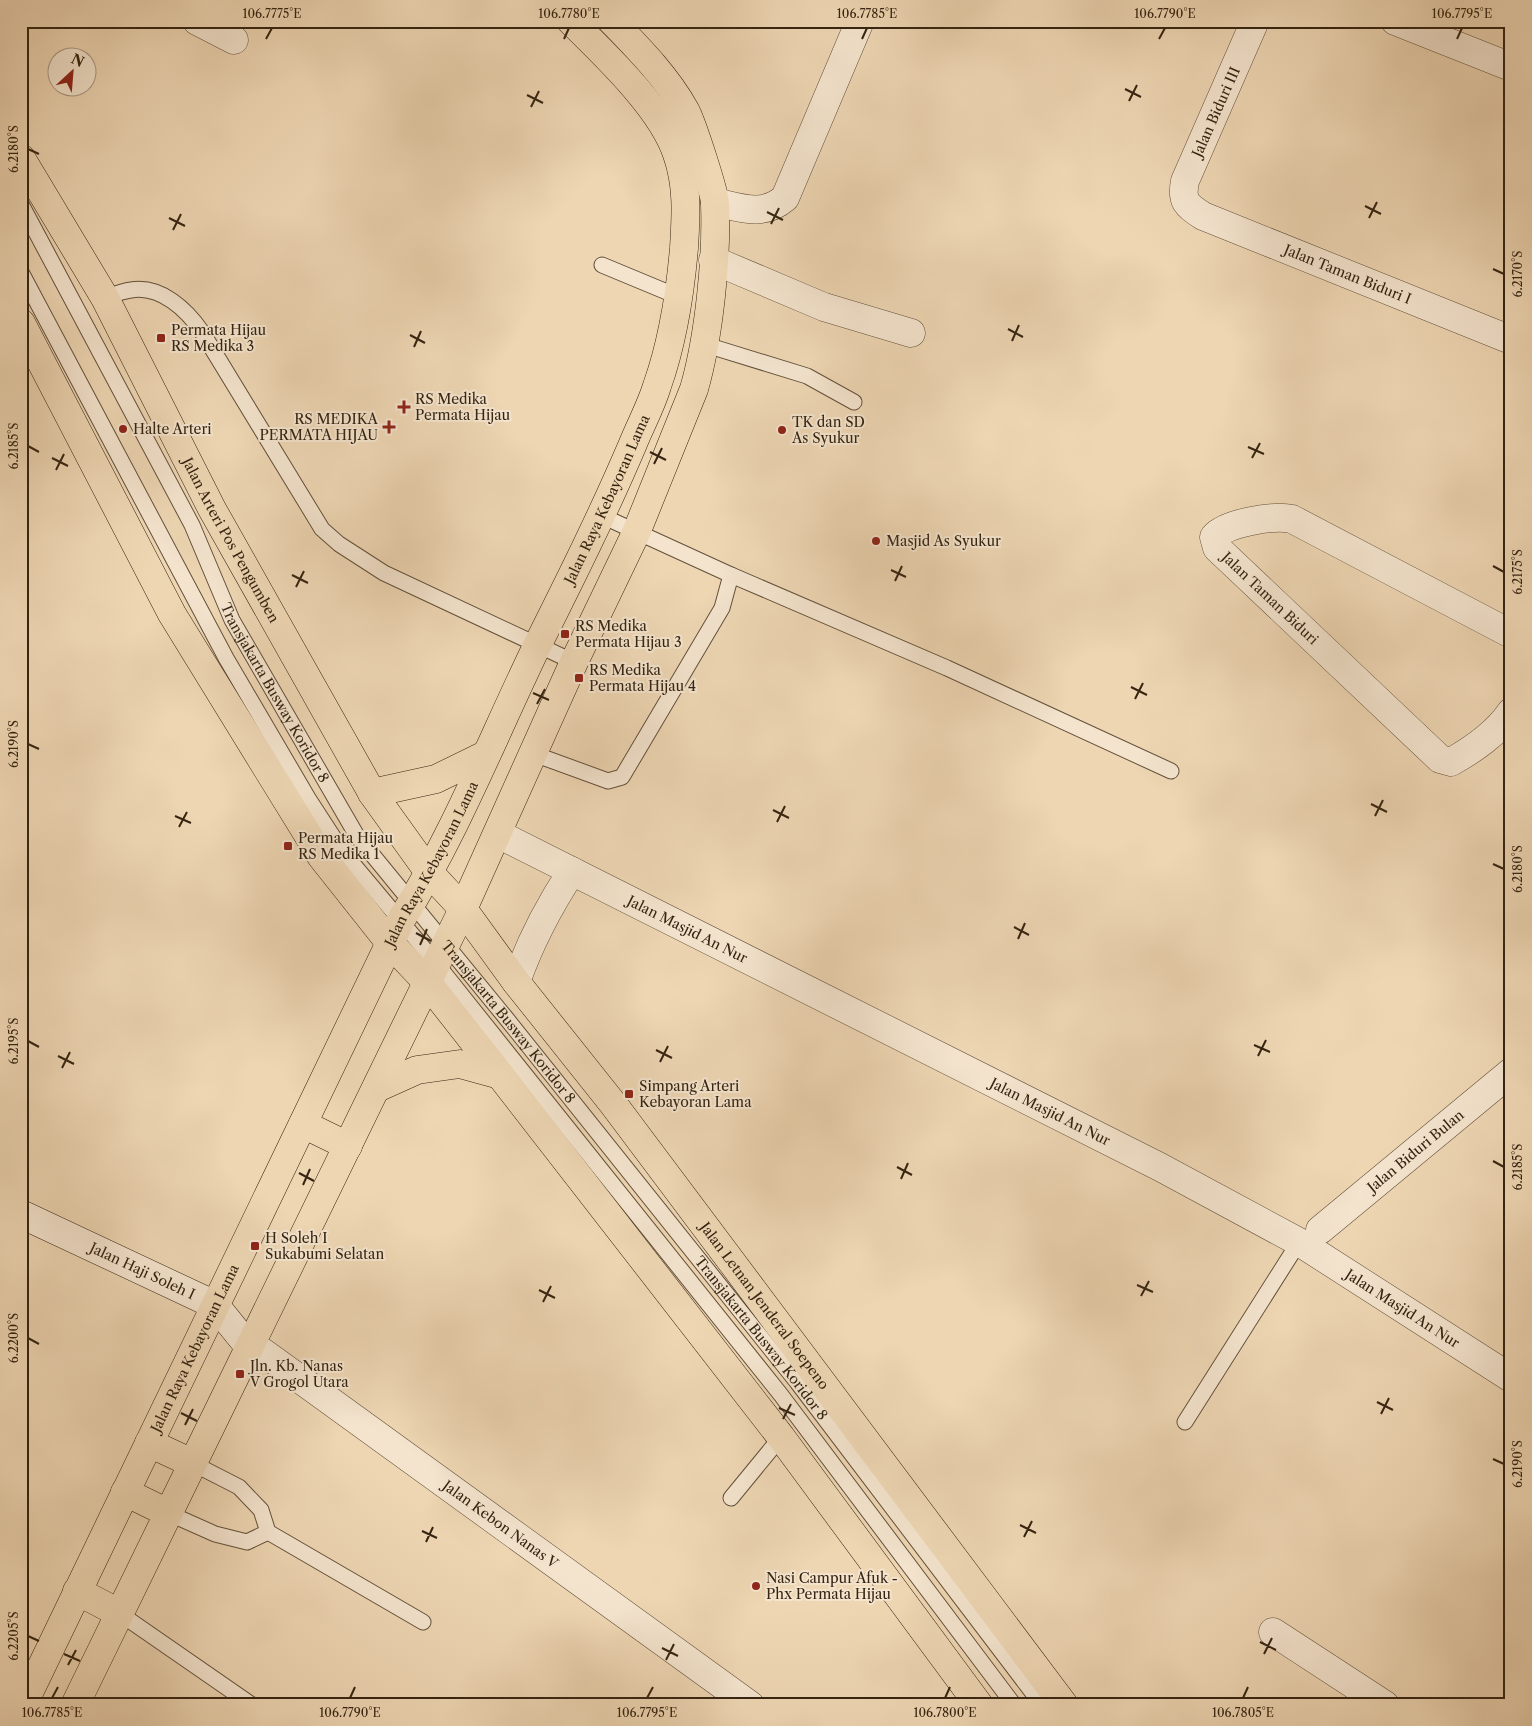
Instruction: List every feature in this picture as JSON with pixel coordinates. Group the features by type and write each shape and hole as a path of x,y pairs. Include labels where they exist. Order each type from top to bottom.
{"main road":[{"name":"Jalan Raya Kebayoran Lama","path":"22,1705 401,922 602,516 657,387 674,324 687,207 677,154 670,138 643,99 614,64 571,21"},
{"path":"75,1705 463,909 574,662 636,533 694,389 700,365 712,286 715,202 685,110 647,58 612,21"},
{"name":"Jalan Arteri Pos Pengumben","path":"21,158 105,298 212,509 372,793 428,870 463,909"},
{"path":"21,323 172,614 321,856 401,922 437,963 500,1074 781,1437 979,1705"},
{"path":"372,793 436,779 485,755"},
{"name":"Jalan Letnan Jenderal Soepeno","path":"463,909 516,982 614,1105 1064,1705"},
{"path":"377,1088 417,1070 460,1064 500,1074"},
{"path":"303,1124 348,1146"},
{"path":"149,1443 192,1463"},
{"path":"125,1492 168,1513"},
{"path":"77,1591 119,1613"}],"street":[{"path":"197,21 234,40"},
{"path":"715,202 745,209 766,209 774,208 785,198 860,21"},
{"name":"Jalan Biduri III","path":"1186,203 1182,194 1185,180 1255,21"},
{"path":"1395,21 1511,67"},
{"name":"Jalan Taman Biduri I","path":"1186,203 1203,216 1511,340"},
{"path":"713,260 824,307 912,333"},
{"name":"Jalan Taman Biduri","path":"1511,634 1292,519 1275,516 1223,529 1214,537 1216,548 1440,759 1450,762 1473,749 1492,733 1511,712"},
{"name":"Jalan Masjid An Nur","path":"498,834 1160,1168 1310,1236 1511,1378"},
{"path":"516,982 536,933 572,871"},
{"name":"Jalan Biduri Bulan","path":"1310,1236 1511,1072"},
{"name":"Jalan Haji Soleh I","path":"21,1214 215,1305 248,1347"},
{"name":"Jalan Kebon Nanas V","path":"248,1347 264,1353 750,1705"},
{"path":"1273,1632 1385,1705"}],"lane":[{"name":"Transjakarta Busway Koridor 8","path":"21,204 192,525 232,620 357,836 401,922"},
{"path":"602,265 678,297"},
{"name":"Transjakarta Busway Koridor 8","path":"21,272 226,658 308,798 343,852 797,1382 1042,1705"},
{"path":"105,298 133,289 154,293 184,308 202,332 322,529 339,544 384,574 574,662"},
{"path":"703,344 807,376 854,402"},
{"path":"602,516 636,533 702,560 731,575 947,668 1171,771"},
{"path":"534,754 608,780 622,777 722,608 731,575"},
{"name":"Transjakarta Busway Koridor 8","path":"437,963 781,1395 1014,1705"},
{"name":"Jalan Biduri Bulan","path":"1185,1422 1310,1236"},
{"path":"731,1498 781,1437"},
{"path":"192,1463 239,1487 261,1510 268,1532 423,1622"},
{"path":"168,1513 214,1534 247,1542 268,1532"},
{"path":"119,1613 252,1705"}],"place":[{"name":"Permata Hijau RS Medika 3","path":"161,338"},
{"name":"RS Medika Permata Hijau","path":"404,407"},
{"name":"RS MEDIKA PERMATA HIJAU","path":"389,427"},
{"name":"Halte Arteri","path":"123,429"},
{"name":"TK dan SD As Syukur","path":"782,430"},
{"name":"Masjid As Syukur","path":"876,541"},
{"name":"RS Medika Permata Hijau 3","path":"565,634"},
{"name":"RS Medika Permata Hijau 4","path":"579,678"},
{"name":"Permata Hijau RS Medika 1","path":"288,846"},
{"name":"Simpang Arteri Kebayoran Lama","path":"629,1094"},
{"name":"H Soleh I Sukabumi Selatan","path":"255,1246"},
{"name":"Jln. Kb. Nanas V Grogol Utara","path":"240,1374"},
{"name":"Nasi Campur Afuk - Phx Permata Hijau","path":"756,1586"}]}
